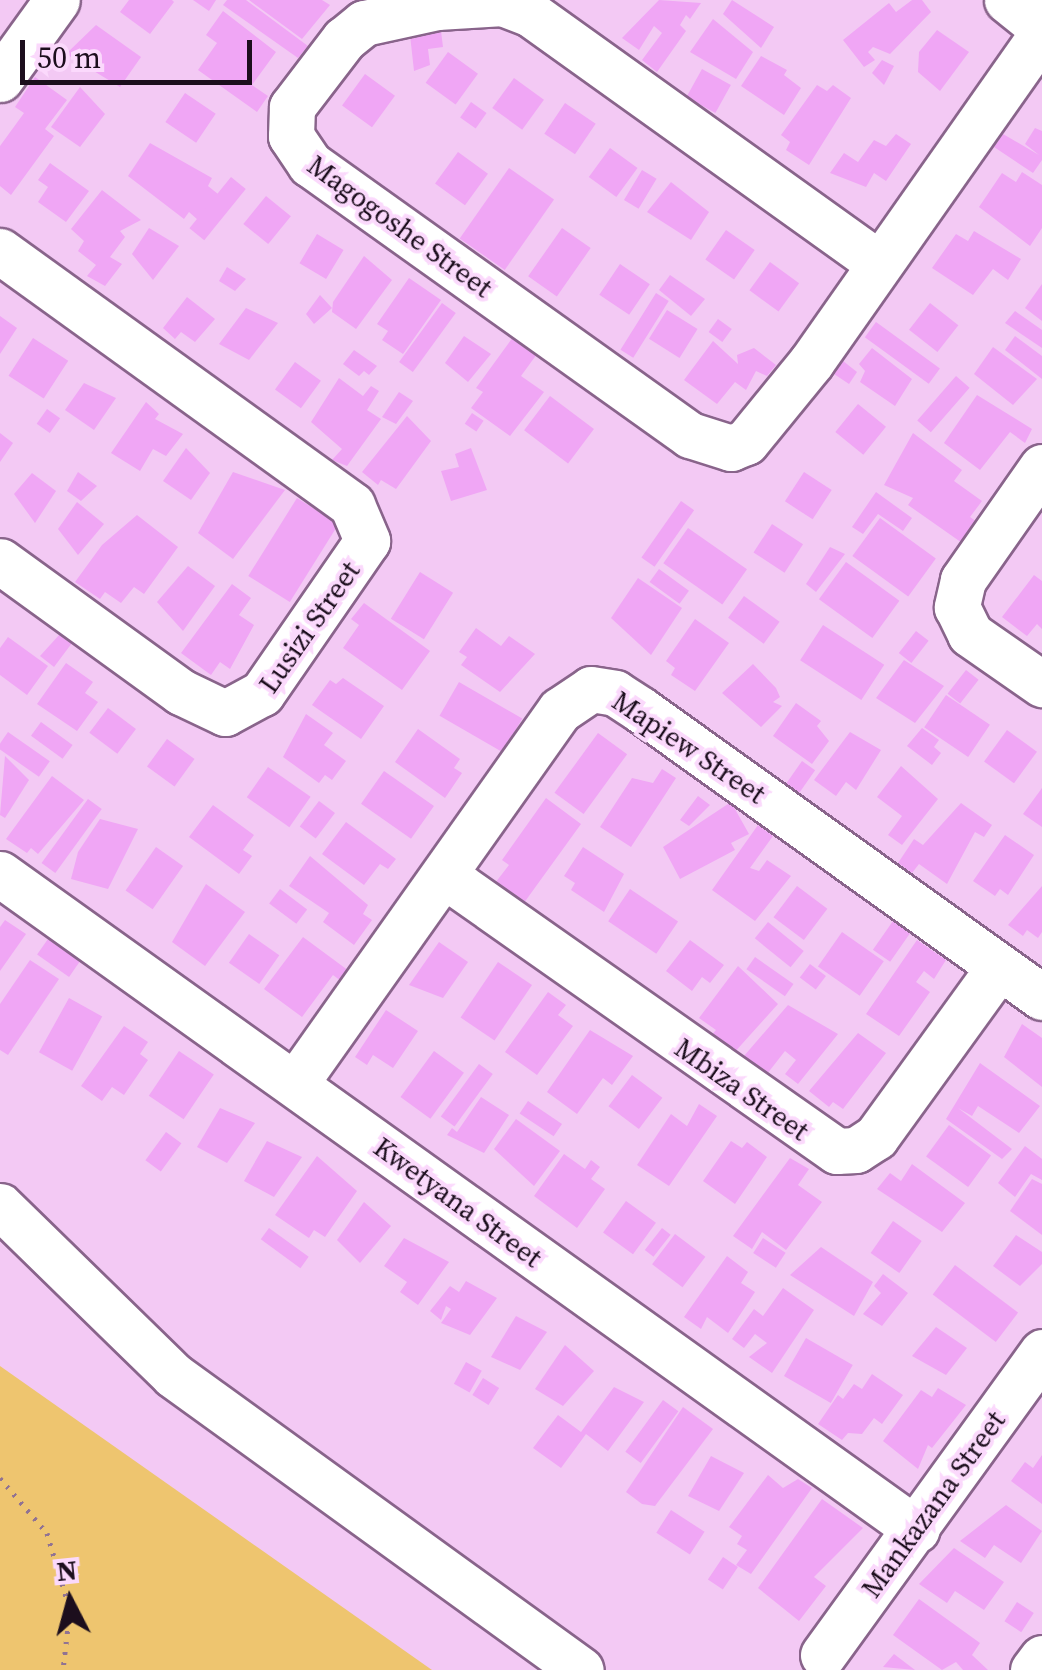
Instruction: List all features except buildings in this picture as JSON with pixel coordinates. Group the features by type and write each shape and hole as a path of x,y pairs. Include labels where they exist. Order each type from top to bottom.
{"street":[{"path":"0,78 57,0"},
{"path":"1007,0 1042,31"},
{"name":"Magogoshe Street","path":"877,262 530,14 502,3 437,7 364,23 344,39 292,107 291,136 310,164 715,447 746,442 812,361 877,262 1042,31"},
{"name":"Lusizi Street","path":"0,251 352,504 366,542 262,694 226,713 181,692 0,561"},
{"path":"1042,467 963,580 957,607 970,634 1042,684"},
{"name":"Mapiew Street","path":"295,1084 568,701 605,690 1042,997"},
{"name":"Kwetyana Street","path":"0,874 917,1530"},
{"name":"Mbiza Street","path":"444,876 837,1152 856,1150 876,1138 999,968"},
{"path":"0,1206 172,1375 582,1670"},
{"name":"Mankazana Street","path":"824,1655 1042,1352"},
{"path":"1033,1670 1042,1658"}],"path":[{"path":"0,1478 47,1533 70,1610 63,1670"}],"shaded area":[{"path":"0,1366 432,1670 0,1670"}]}
